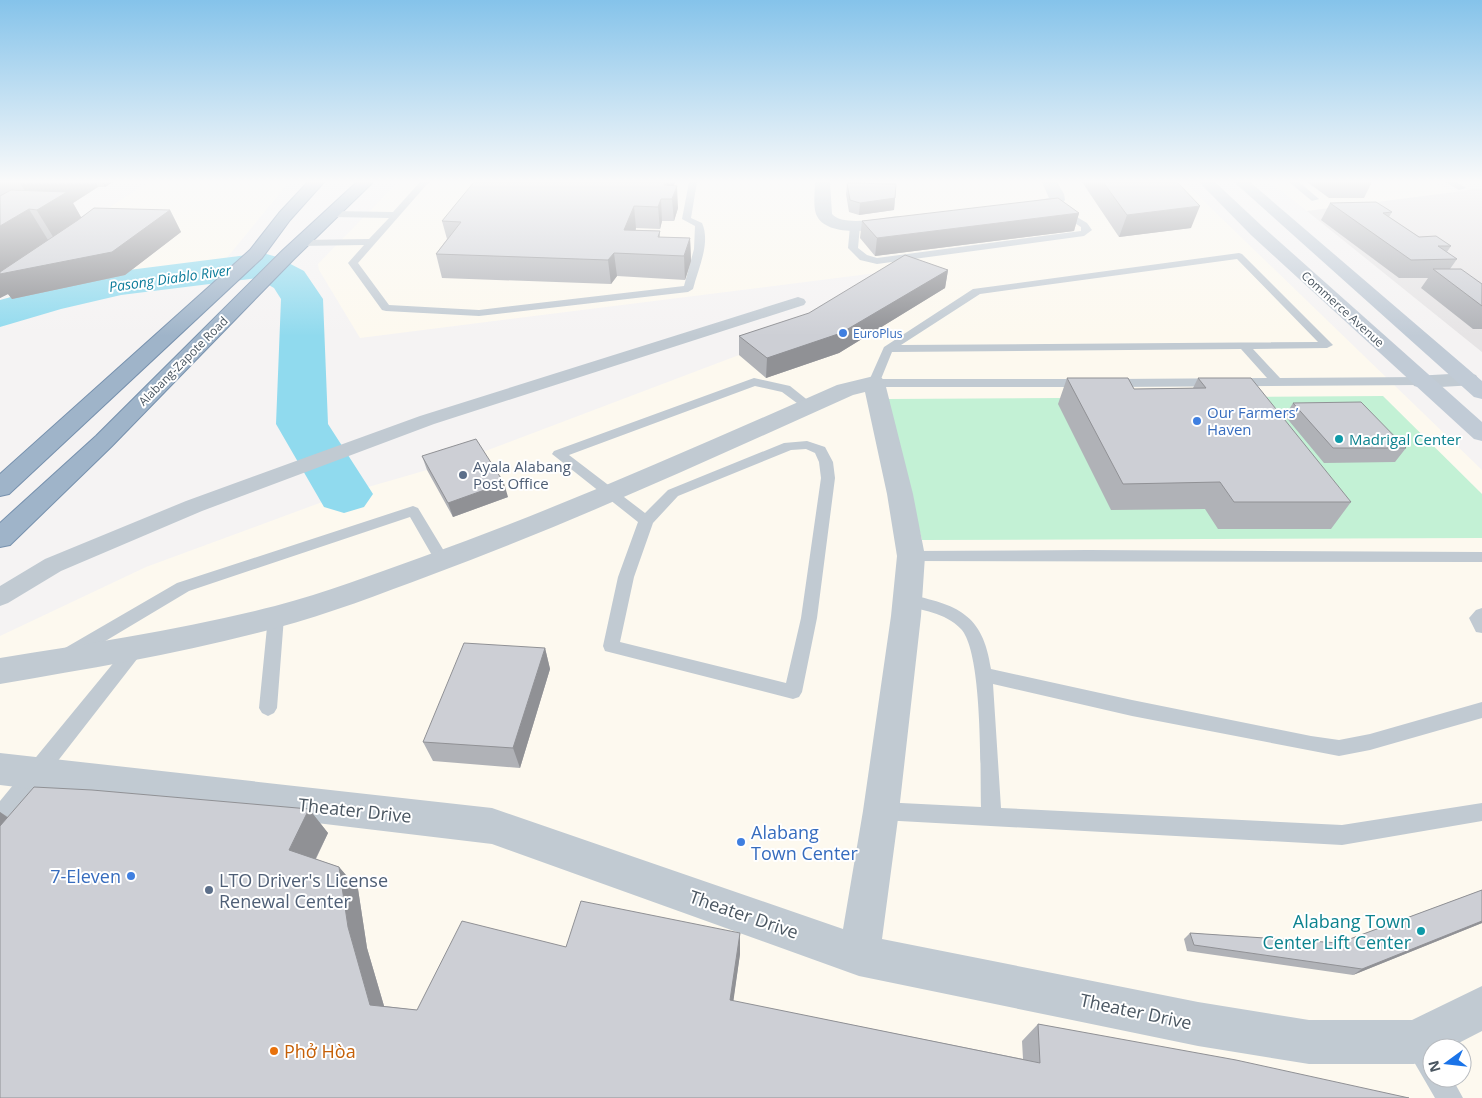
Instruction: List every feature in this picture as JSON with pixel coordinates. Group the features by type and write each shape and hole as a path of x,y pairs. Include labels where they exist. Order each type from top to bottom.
{"highway":[{"name":"Alabang-Zapote Road","path":"0,488 215,294 256,254 271,233"},
{"name":"Alabang-Zapote Road","path":"0,538 104,441 312,233"}],"main road":[{"name":"Commerce Avenue","path":"1259,233 1482,434"},
{"name":"Commerce Avenue","path":"1298,233 1475,386"}],"street":[{"path":"0,596 54,565 199,504 427,420 798,302"},
{"path":"1422,381 1475,386"},
{"path":"0,671 53,664 135,649 276,617 344,596 503,538 610,494 845,390 874,384 900,494 911,556 881,811 859,955"},
{"name":"Theater Drive","path":"0,769 492,826 859,955 1198,1024 1309,1042 1422,1056"},
{"name":"Theater Drive","path":"1445,1038 1482,1008"}],"lane":[{"path":"379,233 353,263 386,308 479,313 688,289 700,233"},
{"path":"854,233 853,248 860,257 870,261 877,261 1082,233"},
{"path":"294,249 372,242"},
{"path":"888,350 1327,345 1238,256 977,291 888,350 874,384 1422,381"},
{"path":"1244,346 1278,383"},
{"path":"646,521 560,454 754,382 786,389 809,406"},
{"path":"807,445 820,450 826,462 827,487 809,618 793,692 611,646 626,577 646,521 673,493 789,446 807,445"},
{"path":"53,664 182,587 413,512 442,560"},
{"path":"911,556 1482,556"},
{"path":"906,600 944,609 970,628 976,638 984,676 991,817"},
{"path":"1482,614 1477,618 1482,627"},
{"path":"268,708 276,617"},
{"path":"0,816 36,774 135,649"},
{"path":"984,676 1132,708 1339,748 1370,742 1482,710"},
{"path":"881,811 1342,835 1482,812"}],"shaded area":[{"path":"88,233 247,233 221,265 149,272 101,281 20,302 3,300 98,234"},
{"name":"Alabang Town Center","path":"348,233 1237,233 1482,470 1482,1098 0,1098 0,636 146,567 344,494 480,453 739,355 807,332 908,269 360,338 319,270 318,264"},
{"path":"1335,233 1482,233 1482,352"}],"green space":[{"path":"1383,396 1482,494 1482,538 922,540 887,399"}],"building":[{"path":"58,233 138,233 112,252 0,274 0,272"},
{"path":"452,233 659,233 658,237 690,238 684,256 614,253 608,260 436,254"},
{"path":"873,233 915,233 877,238"},
{"path":"1373,233 1413,233 1419,237 1436,236 1451,246 1438,246 1457,259 1411,260"},
{"path":"905,255 948,270 841,333 767,358 739,336 809,313"},
{"path":"1433,269 1461,269 1482,284 1482,306"},
{"path":"1067,378 1128,378 1134,389 1206,388 1198,378 1251,378 1351,502 1234,502 1220,482 1123,484"},
{"path":"1361,402 1406,448 1333,448 1293,403"},
{"path":"476,439 504,483 448,503 422,456"},
{"path":"464,643 545,648 513,748 423,742"},
{"path":"34,787 92,790 309,809 289,850 339,867 348,927 370,1005 417,1010 462,921 566,947 581,901 740,933 730,1000 1040,1063 1038,1024 1236,1060 1409,1098 0,1098 0,826"},
{"name":"Alabang Town Center Lift Center","path":"1482,890 1482,921 1362,969 1194,945 1190,933 1339,943"}],"waterway":[{"name":"Pasong Diablo River","path":"0,314 50,299 121,283 263,265 290,280 302,299 302,424 344,494"}],"place":[{"name":"EuroPlus","path":"843,333"},
{"name":"Our Farmers’ Haven","path":"1197,421"},
{"name":"Madrigal Center","path":"1339,439"},
{"name":"Ayala Alabang Post Office","path":"463,475"},
{"name":"Alabang Town Center","path":"741,842"},
{"name":"7-Eleven","path":"131,876"},
{"name":"LTO Driver's License Renewal Center","path":"209,890"},
{"name":"Alabang Town Center Lift Center","path":"1421,931"},
{"name":"Phở Hòa","path":"274,1051"}]}
